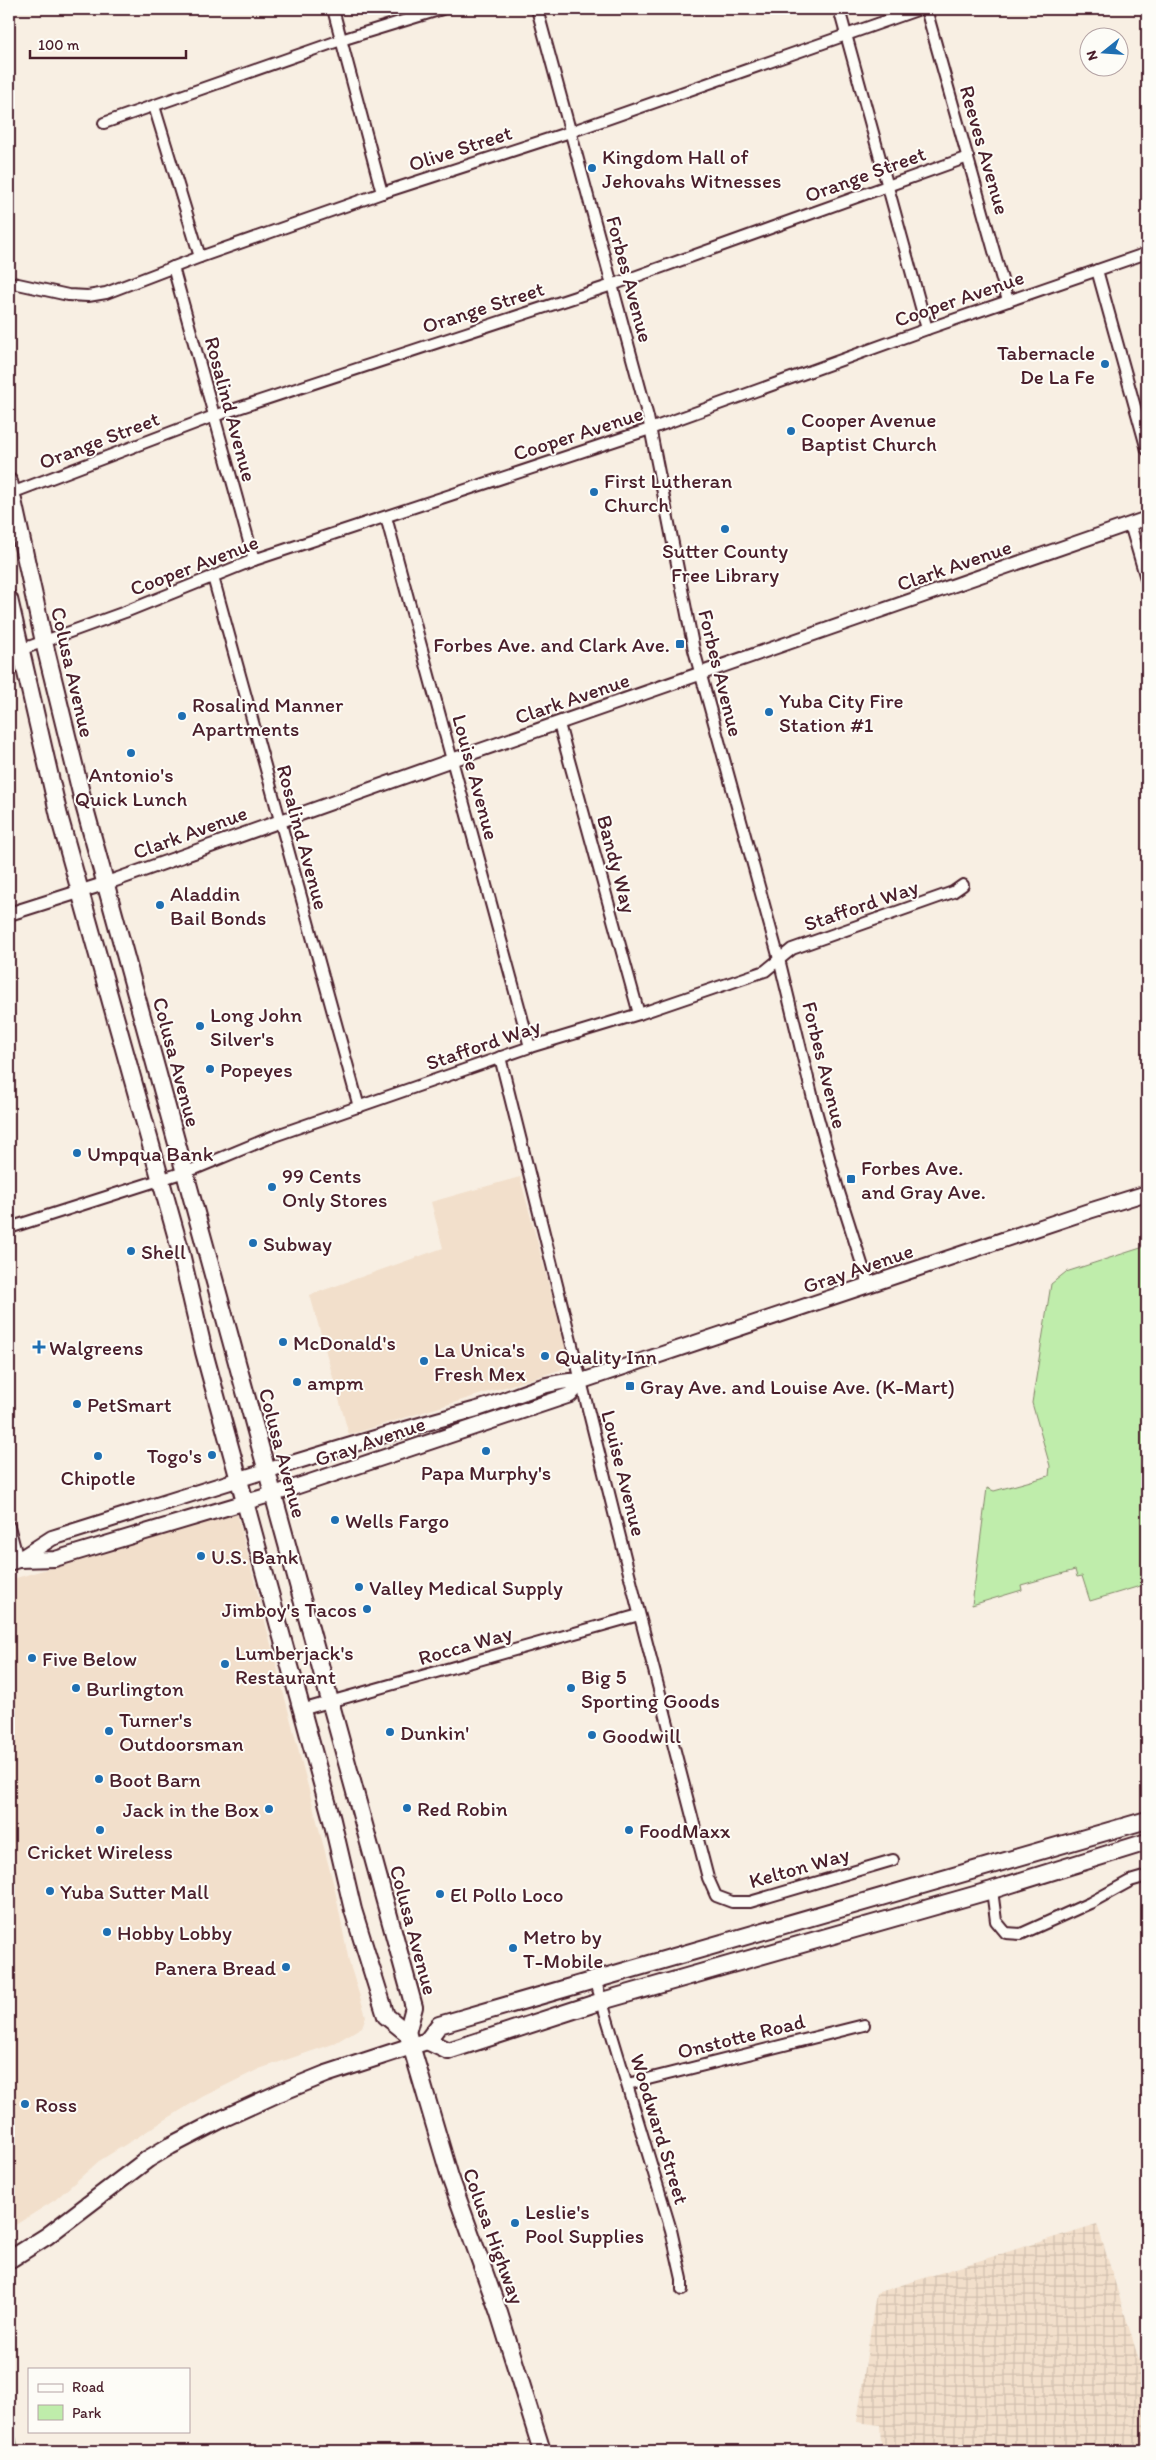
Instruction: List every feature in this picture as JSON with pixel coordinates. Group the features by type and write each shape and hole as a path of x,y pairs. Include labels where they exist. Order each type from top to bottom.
{"highway":[{"name":"Colusa Avenue","path":"10,489 75,772 414,2007 409,2040"},
{"path":"9,600 53,789 161,1180 244,1503 332,1820 353,1910 386,2016 409,2040"},
{"path":"427,2041 439,2025 1147,1820"},
{"path":"9,2260 47,2236 148,2159 194,2133 250,2105 409,2040 427,2041 448,2051 602,2001 992,1890 1147,1842"},
{"name":"Colusa Highway","path":"409,2040 447,2168 499,2312 542,2451"}],"main road":[{"name":"Gray Avenue","path":"13,1561 52,1538 394,1431 489,1406 565,1379 582,1381 1147,1193"},
{"name":"Gray Avenue","path":"13,1561 55,1558 273,1494 570,1395 582,1381"}],"street":[{"path":"333,9 382,193"},
{"path":"104,123 341,40 442,9"},
{"name":"Forbes Avenue","path":"537,9 650,429 700,674 779,959 815,1107 838,1189 869,1286"},
{"path":"838,9 927,329"},
{"name":"Olive Street","path":"9,282 68,295 88,296 106,293 172,267 382,193 570,132 920,9"},
{"name":"Reeves Avenue","path":"926,9 1008,301"},
{"path":"154,106 200,257"},
{"name":"Orange Street","path":"10,489 214,416 612,285 968,157"},
{"name":"Cooper Avenue","path":"20,650 254,560 650,429 927,329 1147,253"},
{"name":"Rosalind Avenue","path":"172,267 254,560"},
{"path":"1097,270 1147,450"},
{"name":"Louise Avenue","path":"386,516 530,1047"},
{"name":"Clark Avenue","path":"9,914 106,883 452,760 1147,518"},
{"path":"1130,524 1147,582"},
{"name":"Rosalind Avenue","path":"213,577 279,822 359,1106"},
{"name":"Bandy Way","path":"559,724 639,1014"},
{"name":"Stafford Way","path":"10,1228 184,1172 274,1136 500,1057 639,1014 765,971 792,949 953,892 964,885"},
{"name":"Louise Avenue","path":"500,1057 639,1615 708,1878 716,1896"},
{"path":"9,1216 10,1228"},
{"path":"9,1526 13,1561"},
{"name":"Rocca Way","path":"301,1710 639,1615"},
{"name":"Kelton Way","path":"716,1896 732,1902 750,1902 893,1860"},
{"path":"992,1890 996,1921 1006,1933 1021,1934 1090,1903 1130,1881 1147,1876"},
{"name":"Woodward Street","path":"595,1979 671,2230 682,2279 682,2290"},
{"name":"Onstotte Road","path":"628,2084 864,2025"}],"shaded area":[{"path":"520,1177 568,1356 565,1365 560,1370 349,1435 310,1295 443,1248 431,1202"},
{"path":"237,1514 335,1890 349,1962 366,2016 362,2027 333,2044 259,2069 202,2097 99,2161 55,2200 9,2229 9,1580"},
{"path":"1097,2224 1147,2386 1147,2451 887,2451 881,2443 880,2425 857,2422 876,2293"}],"green space":[{"path":"1147,1246 1147,1584 1090,1601 1082,1576 1077,1577 1075,1570 1021,1585 1022,1590 972,1605 987,1488 994,1491 1049,1476 1050,1466 1032,1403 1051,1284 1066,1272"},
{"path":"9,2410 19,2451 9,2451"}],"place":[{"name":"Kingdom Hall of Jehovahs Witnesses","path":"592,168"},
{"name":"Tabernacle De La Fe","path":"1105,364"},
{"name":"Cooper Avenue Baptist Church","path":"791,431"},
{"name":"First Lutheran Church","path":"594,492"},
{"name":"Sutter County Free Library","path":"725,529"},
{"name":"Forbes Ave. and Clark Ave.","path":"680,644"},
{"name":"Yuba City Fire Station #1","path":"769,712"},
{"name":"Rosalind Manner Apartments","path":"182,716"},
{"name":"Antonio's Quick Lunch","path":"131,753"},
{"name":"Aladdin Bail Bonds","path":"160,905"},
{"name":"Long John Silver's","path":"200,1026"},
{"name":"Popeyes","path":"210,1069"},
{"name":"Umpqua Bank","path":"77,1153"},
{"name":"Forbes Ave. and Gray Ave.","path":"851,1179"},
{"name":"99 Cents Only Stores","path":"272,1187"},
{"name":"Subway","path":"253,1243"},
{"name":"Shell","path":"131,1251"},
{"name":"McDonald's","path":"283,1342"},
{"name":"Walgreens","path":"39,1347"},
{"name":"Quality Inn","path":"545,1356"},
{"name":"La Unica's Fresh Mex","path":"424,1361"},
{"name":"ampm","path":"297,1382"},
{"name":"Gray Ave. and Louise Ave. (K-Mart)","path":"630,1386"},
{"name":"PetSmart","path":"77,1404"},
{"name":"Papa Murphy's","path":"486,1451"},
{"name":"Togo's","path":"212,1455"},
{"name":"Chipotle","path":"98,1456"},
{"name":"Wells Fargo","path":"335,1520"},
{"name":"U.S. Bank","path":"201,1556"},
{"name":"Valley Medical Supply","path":"359,1587"},
{"name":"Jimboy's Tacos","path":"367,1609"},
{"name":"Five Below","path":"32,1658"},
{"name":"Lumberjack's Restaurant","path":"225,1664"},
{"name":"Burlington","path":"76,1688"},
{"name":"Big 5 Sporting Goods","path":"571,1688"},
{"name":"Turner's Outdoorsman","path":"109,1731"},
{"name":"Dunkin'","path":"390,1732"},
{"name":"Goodwill","path":"592,1735"},
{"name":"Boot Barn","path":"99,1779"},
{"name":"Red Robin","path":"407,1808"},
{"name":"Jack in the Box","path":"269,1809"},
{"name":"Cricket Wireless","path":"100,1830"},
{"name":"FoodMaxx","path":"629,1830"},
{"name":"Yuba Sutter Mall","path":"50,1891"},
{"name":"El Pollo Loco","path":"440,1894"},
{"name":"Hobby Lobby","path":"107,1932"},
{"name":"Metro by T-Mobile","path":"513,1948"},
{"name":"Panera Bread","path":"286,1967"},
{"name":"Ross","path":"25,2104"},
{"name":"Leslie's Pool Supplies","path":"515,2223"}]}
